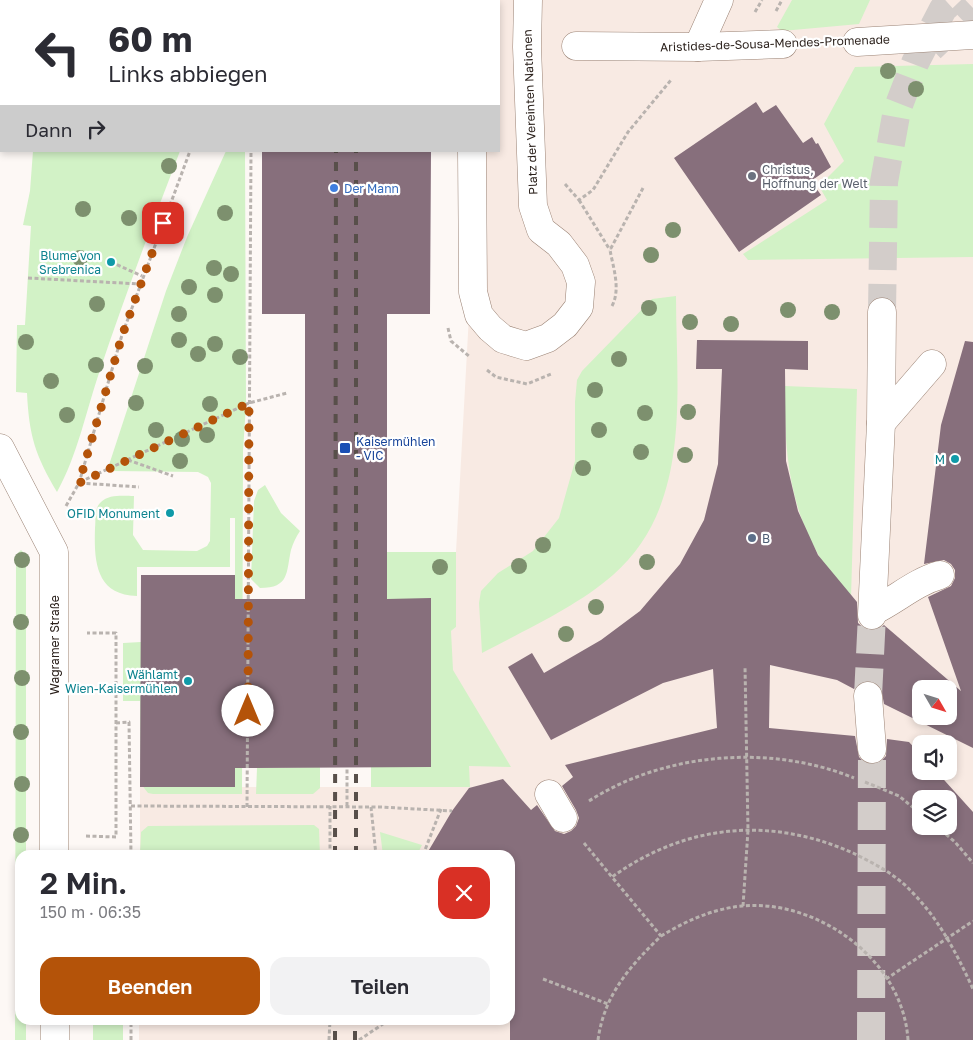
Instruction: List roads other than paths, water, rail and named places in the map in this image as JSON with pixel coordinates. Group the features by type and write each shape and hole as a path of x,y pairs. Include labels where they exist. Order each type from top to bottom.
{"street":[{"name":"Platz der Vereinten Nationen","path":"472,152 473,292 479,315 503,339 526,346 548,338 565,324 579,307 581,282 575,265 559,244 541,230 533,206 527,47 528,0"},
{"path":"698,47 719,0"},
{"name":"Aristides-de-Sousa-Mendes-Promenade","path":"857,42 973,35"},
{"name":"Aristides-de-Sousa-Mendes-Promenade","path":"576,46 698,47 783,44"},
{"path":"882,312 881,423 873,613 928,579 940,575"},
{"path":"881,423 932,364"},
{"name":"Wagramer Straße","path":"0,448 54,552 54,850"},
{"path":"868,696 872,749"},
{"path":"549,794 563,818"},
{"path":"55,1025 55,1040"}],"tunnel":[{"path":"882,312 884,182 897,110 915,63 943,9 953,0"},
{"path":"931,48 973,8"},
{"path":"868,696 872,615"},
{"path":"871,1040 872,749"}],"railway":[{"path":"335,850 336,152"},
{"path":"356,152 356,850"},
{"path":"335,1025 335,1040"},
{"path":"355,1025 355,1040"}],"place":[{"name":"Christus, Hoffnung der Welt","path":"752,176"},
{"name":"Der Mann","path":"334,188"},
{"name":"Blume von Srebrenica","path":"111,262"},
{"name":"Kaisermühlen - VIC","path":"345,448"},
{"name":"M","path":"955,459"},
{"name":"OFID Monument","path":"170,513"},
{"name":"B","path":"752,538"},
{"name":"Wählamt Wien-Kaisermühlen","path":"188,681"}]}
